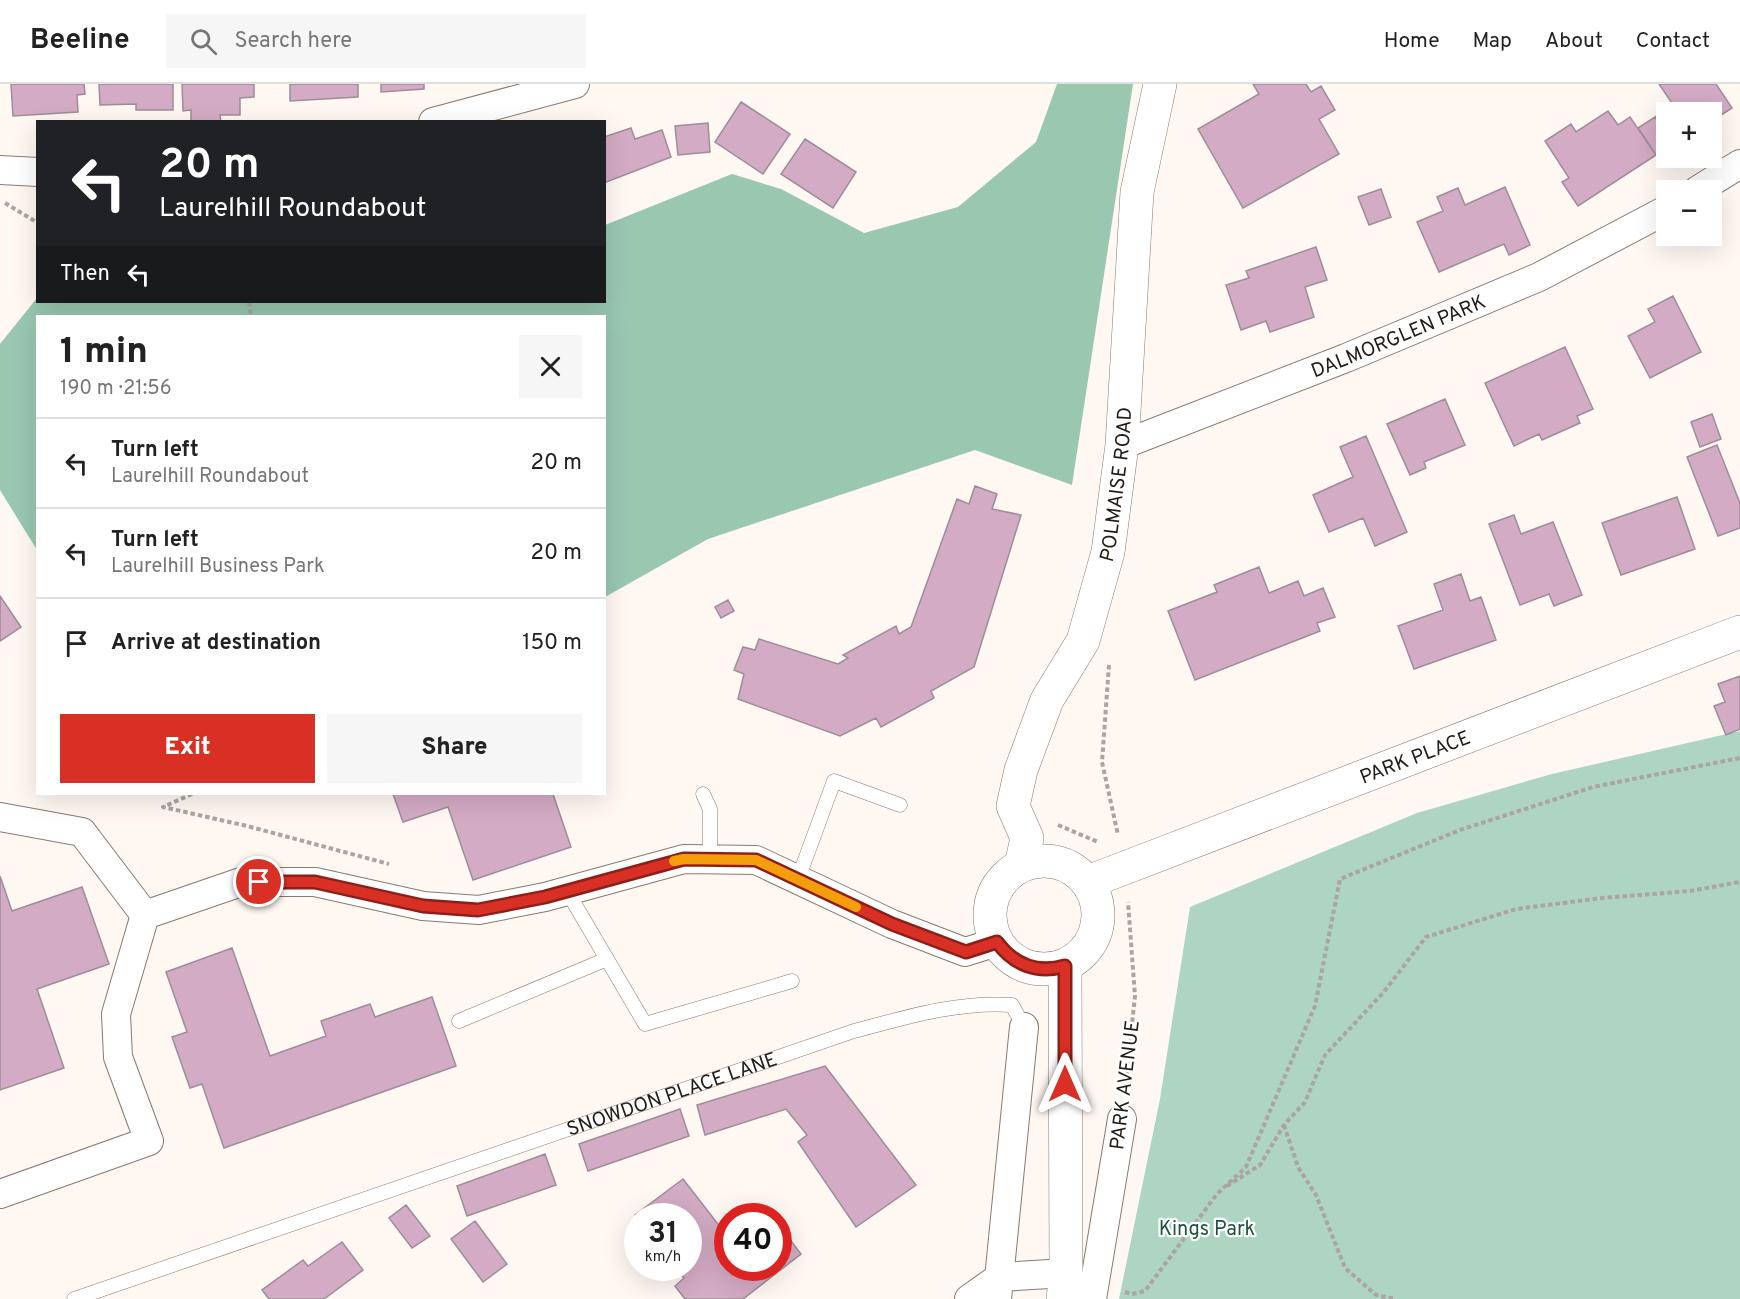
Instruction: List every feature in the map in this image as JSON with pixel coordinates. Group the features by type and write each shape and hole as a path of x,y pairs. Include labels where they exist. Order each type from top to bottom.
{"street":[{"path":"440,120 575,84"},
{"name":"POLMAISE ROAD","path":"1013,806 1021,770 1047,700 1083,641 1108,552 1122,445 1137,192 1160,84"},
{"path":"1714,180 1740,164"},
{"path":"0,171 36,172"},
{"name":"DALMORGLEN PARK","path":"1122,445 1346,358 1539,277 1656,215"},
{"name":"PARK PLACE","path":"1088,882 1740,632"},
{"path":"1013,806 1027,838 1021,866"},
{"path":"0,817 82,832 145,915"},
{"path":"145,915 241,882 315,882 423,906 478,910 567,891 684,859 756,860 892,924 966,952 997,942"},
{"path":"1033,862 1055,862 1074,869 1088,882 1095,897 1098,926 1085,952 1065,966 1039,969 1020,964 1007,955 997,942 990,921 991,904 1005,877 1021,866 1033,862"},
{"path":"0,1194 149,1142 118,1057 116,1014 145,915"},
{"path":"969,1299 998,1288 1079,1289 1065,966"},
{"name":"SNOWDON PLACE LANE","path":"998,1288 1024,1027"},
{"name":"PARK AVENUE","path":"1079,1289 1122,1119"}],"lane":[{"path":"798,879 834,781 900,805"},
{"path":"704,794 710,809 710,859"},
{"path":"567,891 645,1024 792,981"},
{"path":"459,1021 607,959"},
{"name":"SNOWDON PLACE LANE","path":"74,1299 851,1032 923,1014 986,1003 1012,1005 1024,1027"}],"path":[{"path":"0,199 36,222"},
{"path":"1079,1289 1132,1297 1145,1292 1217,1194 1246,1167 1315,1006 1340,879 1460,830 1593,787 1740,758"},
{"path":"190,795 163,807 247,826 385,862 395,867"},
{"path":"1013,806 1100,843"},
{"name":"PARK AVENUE","path":"1122,1119 1135,996 1125,869"},
{"path":"1217,1194 1260,1165 1284,1125 1305,1102 1325,1055 1383,993 1426,937 1516,909 1602,898 1690,891 1740,882"},
{"path":"1284,1125 1298,1167 1316,1195 1345,1268 1376,1295 1395,1299"}],"green space":[{"path":"1057,84 1133,84 1072,485 975,450 708,539 606,596 606,315 36,315 36,548 0,490 0,344 36,299 36,303 606,303 606,225 732,174 781,189 864,233 958,207 1036,142"},
{"name":"Kings Park","path":"1740,731 1740,1299 1119,1299 1160,1099 1190,907 1417,813 1552,774"}],"building":[{"path":"11,84 84,84 85,94 77,95 78,112 13,116"},
{"path":"99,84 173,84 173,110 136,110 136,104 100,105"},
{"path":"182,84 254,84 254,97 240,98 240,115 220,115 221,120 191,120 191,110 183,111"},
{"path":"290,84 358,84 358,97 290,101"},
{"path":"381,84 424,84 424,89 381,92"},
{"path":"1253,84 1306,84 1311,92 1321,86 1335,110 1319,119 1339,154 1243,208 1198,129 1259,94"},
{"path":"1659,84 1716,84 1732,108 1722,114 1722,102 1671,102"},
{"path":"741,102 790,134 763,174 715,142"},
{"path":"1608,111 1618,125 1630,117 1656,155 1578,206 1562,182 1569,178 1545,141 1571,124 1576,132"},
{"path":"1655,117 1656,155 1638,128"},
{"path":"708,123 710,152 678,155 675,126"},
{"path":"631,128 635,139 662,130 671,157 606,182 606,136"},
{"path":"805,139 856,172 833,208 781,174"},
{"path":"1505,187 1530,245 1509,255 1504,244 1439,272 1417,222 1443,211 1437,197 1458,188 1465,205"},
{"path":"1381,189 1391,217 1369,225 1358,197"},
{"path":"1316,247 1327,280 1305,287 1314,317 1270,332 1266,321 1241,330 1226,285 1249,278 1246,271"},
{"path":"1673,296 1701,352 1650,378 1628,336 1655,322 1648,309"},
{"path":"1565,347 1593,409 1577,416 1580,423 1542,440 1539,434 1514,446 1485,383"},
{"path":"1445,399 1465,445 1424,462 1426,468 1410,475 1387,424"},
{"path":"1712,414 1721,439 1700,447 1691,422"},
{"path":"1366,436 1407,532 1375,546 1363,518 1329,532 1313,495 1353,477 1340,447"},
{"path":"1717,445 1740,503 1740,528 1718,536 1687,457"},
{"path":"975,486 997,494 992,509 1021,515 974,667 931,691 934,698 881,727 876,718 840,736 738,699 744,674 734,670 743,647 755,650 759,639 838,664 848,658 843,655 896,626 899,634 911,627 957,499 969,504"},
{"path":"1677,497 1695,549 1621,575 1602,523"},
{"path":"1514,515 1521,534 1553,522 1582,595 1554,606 1549,594 1520,605 1489,524"},
{"path":"1259,567 1269,593 1298,581 1304,596 1323,588 1335,617 1317,623 1320,631 1195,680 1168,611 1217,592 1214,585"},
{"path":"1461,574 1470,601 1481,597 1496,640 1414,669 1398,626 1443,610 1434,584"},
{"path":"0,596 21,627 0,641"},
{"path":"728,600 734,611 721,618 715,607"},
{"path":"1740,676 1740,729 1726,735 1714,706 1725,702 1718,684"},
{"path":"393,795 553,795 571,847 473,880 448,807 403,822"},
{"path":"0,876 12,911 82,887 109,964 37,989 64,1068 0,1090"},
{"path":"232,948 270,1056 326,1036 321,1021 370,1004 375,1017 432,997 456,1066 224,1148 202,1084 190,1088 172,1037 187,1032 166,972"},
{"path":"825,1066 916,1185 856,1227 798,1142 807,1135 786,1109 705,1135 697,1105"},
{"path":"680,1109 689,1136 588,1171 579,1144"},
{"path":"545,1154 556,1185 467,1216 457,1186"},
{"path":"683,1179 702,1203 651,1203"},
{"path":"702,1203 714,1219 714,1281 766,1281 743,1299 685,1299 675,1286 681,1281 702,1281"},
{"path":"406,1205 430,1236 412,1248 389,1218"},
{"path":"475,1221 507,1264 483,1282 451,1239"},
{"path":"342,1242 363,1270 324,1299 269,1299 262,1290 303,1260 308,1266"},
{"path":"792,1242 801,1254 792,1261"}],"slow traffic":[{"path":"674,861 684,859 756,860 856,907"}],"route":[{"path":"259,882 315,882 423,906 478,910 545,897 684,859 756,860 892,924 966,952 997,942 1007,955 1020,964 1039,969 1056,969 1065,966 1065,1084"}]}
